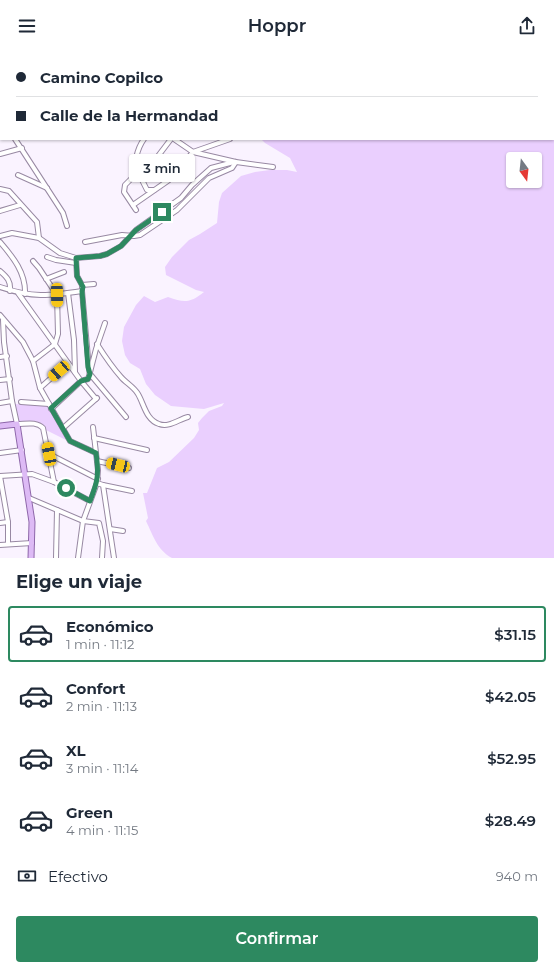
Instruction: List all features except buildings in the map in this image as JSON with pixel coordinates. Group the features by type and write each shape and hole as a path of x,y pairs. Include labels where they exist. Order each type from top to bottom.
{"main road":[{"path":"1,426 17,424 26,474 32,522 30,558"}],"street":[{"path":"16,140 64,215 67,226"},
{"path":"143,140 138,147 135,164 136,175 147,190 155,190"},
{"path":"136,210 124,192 125,185 152,164 170,140"},
{"path":"175,140 193,152 235,162 273,167"},
{"path":"133,205 169,180 193,152 227,140"},
{"path":"0,154 22,148"},
{"path":"0,236 12,232 39,238 60,253 76,258 107,254 121,246 136,230 181,198 192,185 211,168 235,162"},
{"path":"85,242 122,235 130,237 140,235 177,210 209,178 232,168 235,162"},
{"path":"18,175 47,188"},
{"path":"0,189 9,192 38,224 39,238"},
{"path":"0,211 20,205"},
{"path":"162,212 166,217"},
{"path":"0,242 11,254 23,276 26,286 26,294"},
{"path":"47,257 76,263"},
{"path":"76,258 78,278 82,285 88,367 90,374 126,418"},
{"path":"33,261 57,295 58,334 55,344 33,361"},
{"path":"0,271 9,280 11,285 10,291"},
{"path":"46,279 64,272"},
{"path":"82,285 94,284"},
{"path":"0,288 36,296 57,295 82,291"},
{"path":"18,293 81,381 97,399 63,428"},
{"path":"68,293 74,340 75,372"},
{"path":"0,315 23,342 33,361 40,388 70,441 96,453"},
{"path":"3,320 2,342 7,356 12,401 17,424 34,424 41,426 45,432 54,482"},
{"path":"21,402 50,406 81,381 88,379 104,323"},
{"path":"97,344 121,376 137,392 146,412 154,422 168,425 188,417"},
{"path":"0,357 7,356"},
{"path":"40,388 68,363"},
{"path":"0,380 10,380"},
{"path":"0,403 12,401"},
{"path":"78,558 82,521 98,481 93,427"},
{"path":"94,438 147,450"},
{"path":"0,453 22,450"},
{"path":"49,454 103,485 132,491"},
{"path":"97,461 129,468"},
{"path":"8,544 8,522 2,499 0,476 32,474 54,482 90,501"},
{"path":"103,485 114,558"},
{"path":"29,498 82,521 99,523 103,541 102,558"},
{"path":"56,558 57,510"},
{"path":"0,523 8,522"},
{"path":"110,529 124,531"},
{"path":"0,545 32,543"}],"shaded area":[{"path":"262,140 554,140 554,558 172,558 163,551 156,542 146,521 148,518 143,493 147,493 157,468 169,462 194,438 199,430 198,423 202,418 209,411 222,406 224,403 204,409 171,406 155,395 146,384 140,369 130,363 125,355 122,341 124,327 136,305 144,296 155,302 168,297 187,301 204,292 196,290 166,275 165,267 172,257 189,240 217,223 219,202 222,193 241,176 270,170 287,170 297,172 290,158"},
{"path":"15,404 47,406 54,416 66,440 46,430 40,423 19,421"}],"route":[{"path":"66,488 90,501 97,483 98,474 96,453 70,441 51,408 81,381 88,379 90,374 88,367 82,291 83,287 77,276 76,258 107,254 121,246 136,230 162,212"}]}
